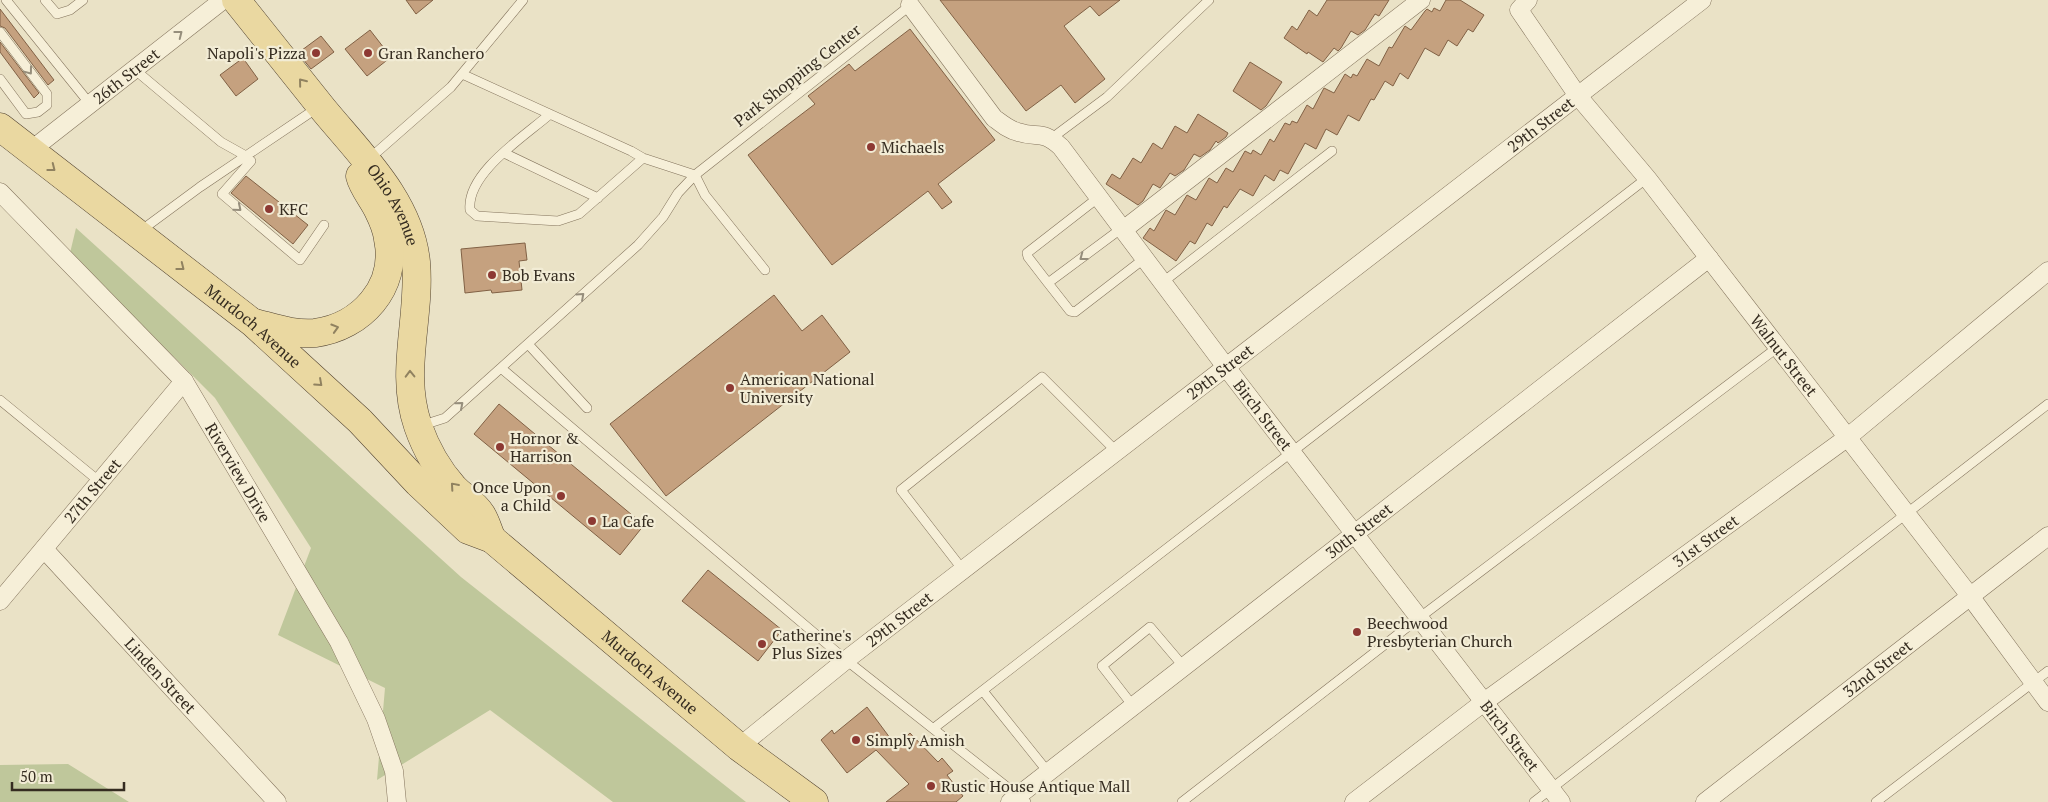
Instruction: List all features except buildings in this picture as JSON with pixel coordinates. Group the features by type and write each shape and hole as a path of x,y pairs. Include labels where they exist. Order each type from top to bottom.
{"main road":[{"name":"Ohio Avenue","path":"224,2 321,105 361,154 396,202 410,232 416,260 417,296 410,362 410,386 412,408 430,455"},
{"name":"Murdoch Avenue","path":"0,127 253,323 360,421 418,483 468,530 492,539 739,747 814,802"},
{"path":"253,323 294,333 314,333 352,322 366,310 377,296 386,278 389,257 388,239 378,210 361,180 361,154"},
{"path":"360,421 388,430 418,427"},
{"name":"Murdoch Avenue","path":"430,455 454,487 482,514 492,539"}],"street":[{"path":"1123,229 1421,0"},
{"name":"29th Street","path":"739,747 846,660 962,570 1702,0"},
{"name":"26th Street","path":"30,151 134,69 224,2"},
{"path":"911,2 994,118 1006,128 1020,133 1039,134 1052,138"},
{"name":"Walnut Street","path":"1523,5 1578,96 1648,178 1908,514 2048,702"},
{"name":"Birch Street","path":"1052,138 1099,197 1226,368 1556,796"},
{"name":"Riverview Drive","path":"2,200 184,381 339,642 376,719 394,771 397,802"},
{"name":"30th Street","path":"1018,800 1048,772 1709,258"},
{"name":"31st Street","path":"1354,802 1484,702 1848,438 2048,271"},
{"name":"27th Street","path":"0,601 184,381"},
{"name":"32nd Street","path":"1705,802 2048,536"},
{"name":"Linden Street","path":"44,549 277,802"}],"lane":[{"path":"6,0 90,104"},
{"path":"45,0 57,14 70,10 83,0"},
{"path":"361,154 451,88 523,0"},
{"path":"1052,138 1107,97 1209,0"},
{"name":"Park Shopping Center","path":"418,427 445,418 638,245 663,217 678,193 695,175 911,2"},
{"path":"0,32 47,94 47,105 38,112 26,114 0,79"},
{"path":"134,69 221,142 248,159"},
{"path":"462,74 631,151 642,158 695,175 705,194 765,270"},
{"path":"137,233 248,159 321,105"},
{"path":"550,114 482,173 469,201 470,210 478,216 558,222 579,214 642,158"},
{"path":"1163,282 1332,151"},
{"path":"504,153 598,198"},
{"path":"248,159 222,194 300,260 324,224"},
{"path":"934,728 1648,178"},
{"path":"1099,197 1027,252 1028,257 1070,311 1075,312 1144,258"},
{"path":"1048,283 1123,229"},
{"path":"528,344 587,408"},
{"path":"1182,802 1420,618 1778,347"},
{"path":"501,368 846,660 934,728 1018,800"},
{"path":"962,570 901,490 1042,376 1117,452"},
{"path":"1,403 100,482"},
{"path":"1534,802 1556,796 2048,404"},
{"path":"1134,706 1102,666 1150,627 1184,667"},
{"path":"1876,802 2048,671"},
{"path":"983,691 1048,772"}],"green space":[{"path":"76,228 461,577 746,802 613,802 490,710 377,780 385,688 278,635 311,548 215,398 70,253"},
{"path":"68,764 129,802 0,802 0,765"}],"place":[{"name":"Napoli's Pizza","path":"316,53"},
{"name":"Gran Ranchero","path":"368,53"},
{"name":"Michaels","path":"871,147"},
{"name":"KFC","path":"269,209"},
{"name":"Bob Evans","path":"492,275"},
{"name":"American National University","path":"730,388"},
{"name":"Hornor & Harrison","path":"500,447"},
{"name":"Once Upon a Child","path":"561,496"},
{"name":"La Cafe","path":"592,521"},
{"name":"Beechwood Presbyterian Church","path":"1357,632"},
{"name":"Catherine's Plus Sizes","path":"762,644"},
{"name":"Simply Amish","path":"856,740"},
{"name":"Rustic House Antique Mall","path":"931,786"}]}
